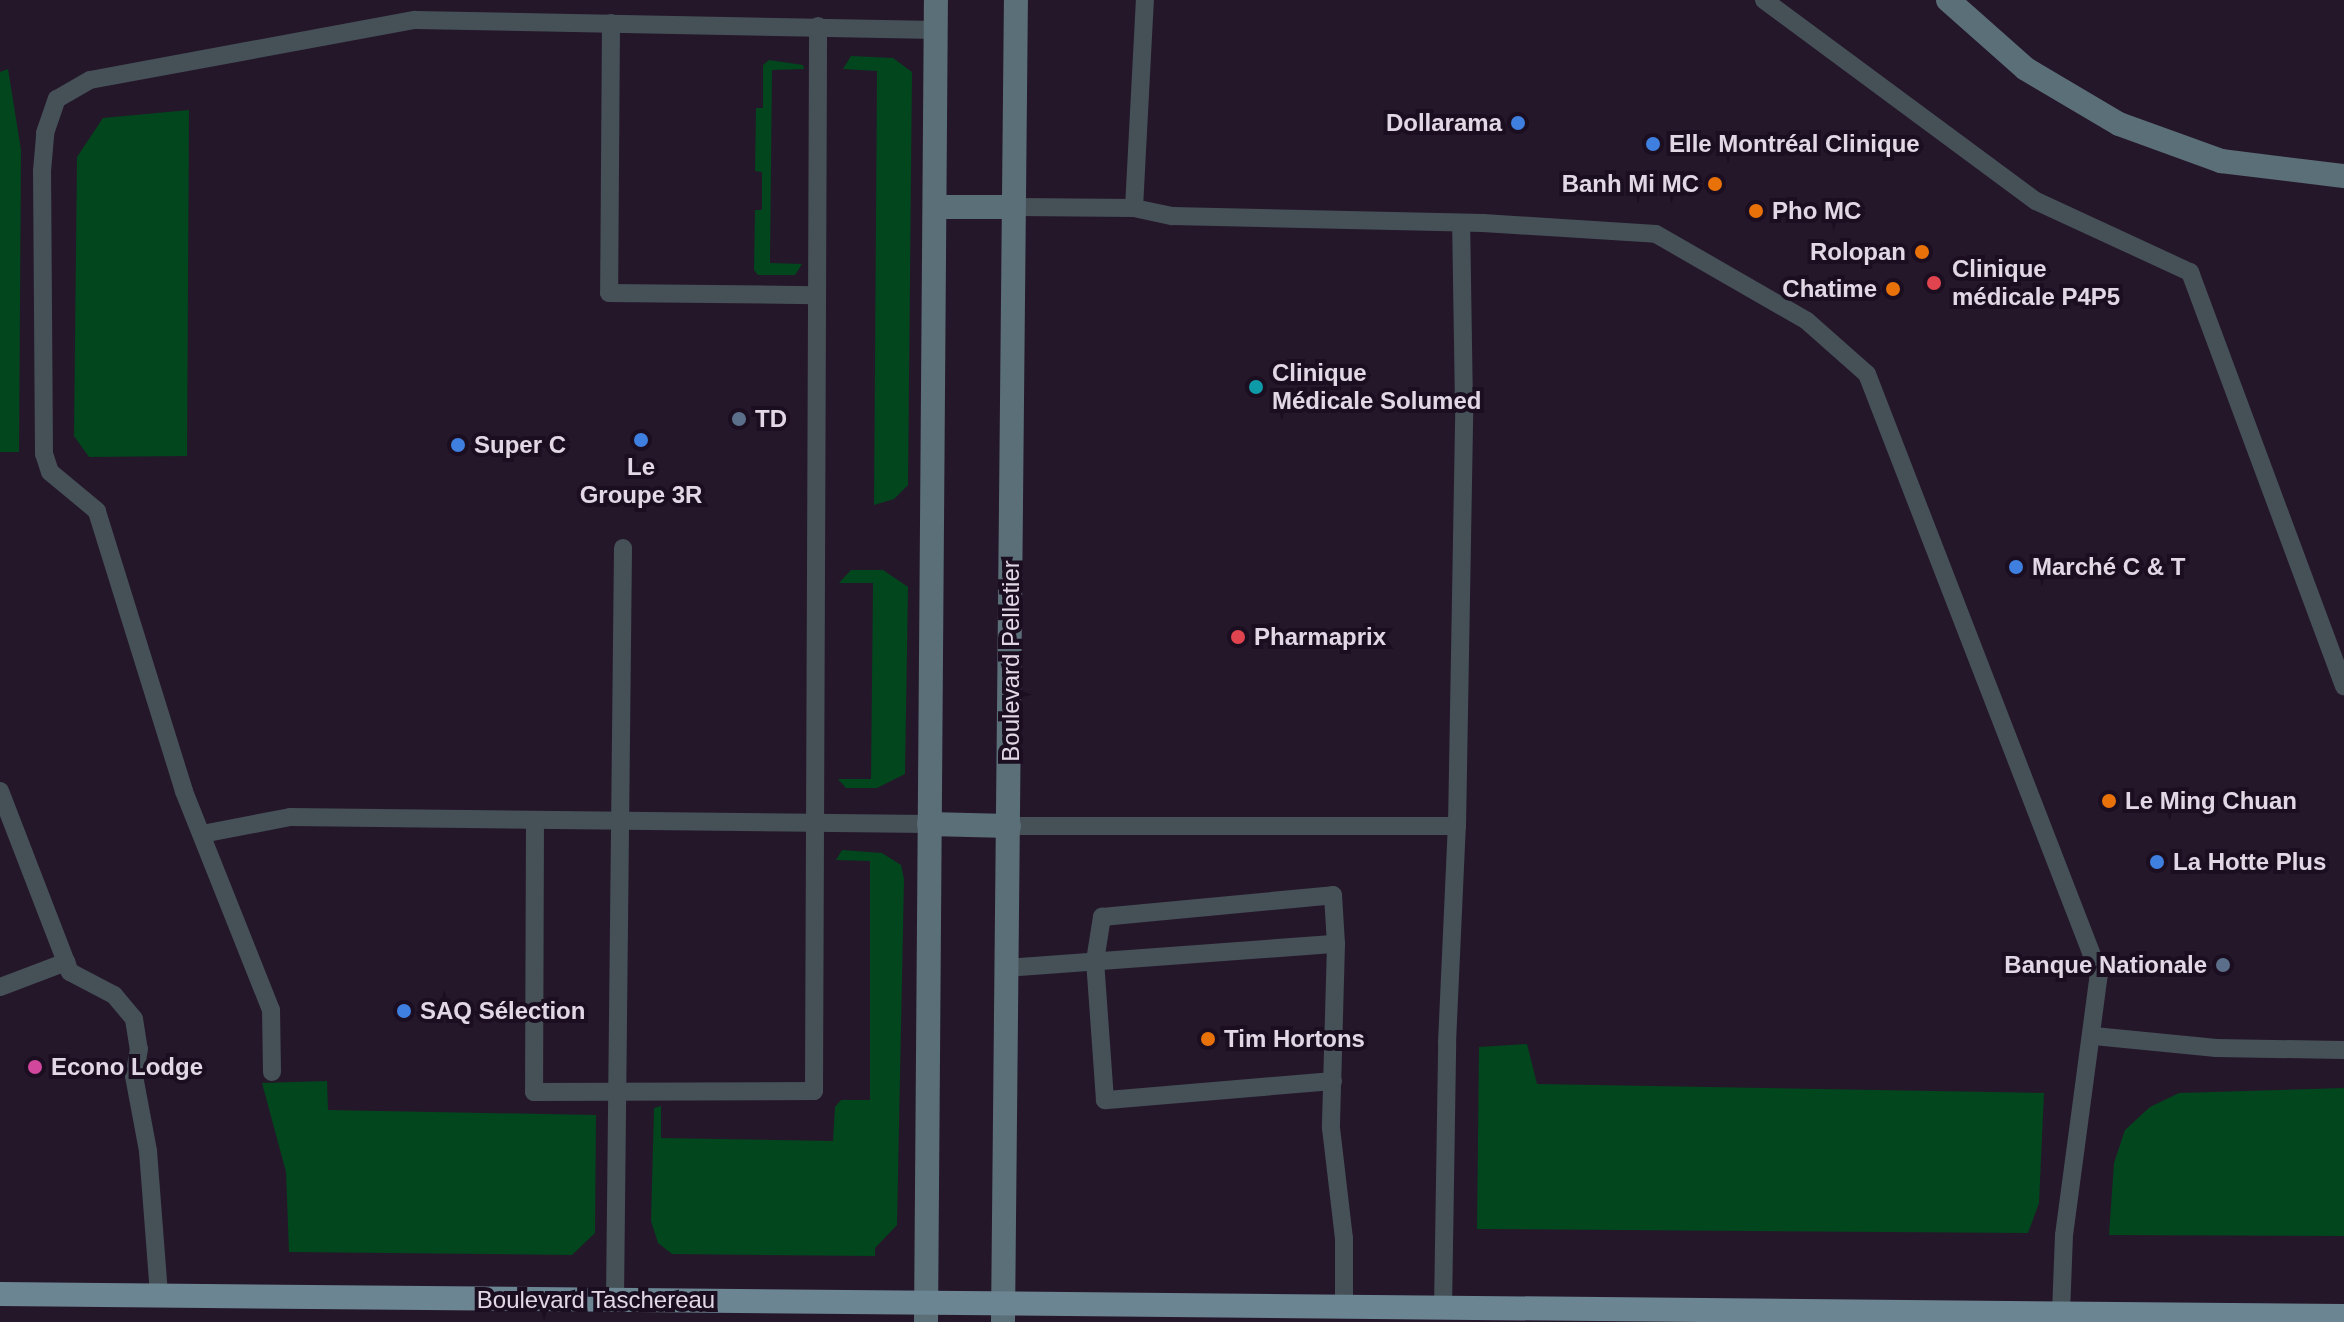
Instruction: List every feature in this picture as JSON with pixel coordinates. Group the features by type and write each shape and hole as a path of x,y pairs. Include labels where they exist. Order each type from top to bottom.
{"main road":[{"name":"Boulevard Taschereau","path":"0,1294 615,1300 687,1311 1335,1315 1443,1309 2344,1316"}],"street":[{"path":"926,1312 936,0"},
{"name":"Boulevard Pelletier","path":"1003,1313 1016,0"},
{"path":"1948,0 2026,69 2119,124 2221,161 2344,176"},
{"path":"935,207 1013,207"},
{"path":"929,824 1009,826"}],"lane":[{"path":"1134,208 1145,0"},
{"path":"1764,0 2036,201 2190,272 2344,686"},
{"path":"272,1072 271,1010 202,834 97,511 50,472 44,454 42,171 50,111 57,99 90,80 364,26 442,20 936,30"},
{"path":"611,23 609,293 817,295"},
{"path":"535,820 534,1092 619,1095 654,1089 814,1091 818,26"},
{"path":"1013,207 1134,208 1172,216 1461,223 1656,234 1807,321 1867,374 2099,973 2094,1036 2064,1235 2061,1312"},
{"path":"1443,1309 1447,1043 1457,826 1464,407 1461,223"},
{"path":"615,1300 623,548"},
{"path":"0,791 66,962 81,982 114,995 134,1019 139,1049 134,1076 148,1151 159,1295"},
{"path":"202,834 283,817 929,824"},
{"path":"1009,826 1457,826"},
{"path":"1333,1081 1105,1100 1095,961 1102,917 1333,895 1336,944 1333,1081 1335,1315"},
{"path":"1006,968 1336,944"},
{"path":"0,987 66,962"},
{"path":"2094,1036 2216,1048 2344,1050"}],"green space":[{"path":"851,56 893,58 912,72 908,485 894,499 874,505 877,71 843,69"},
{"path":"769,60 803,65 804,69 772,70 770,263 802,264 795,275 758,275 754,270 755,210 762,210 762,172 755,171 756,108 763,108 763,65"},
{"path":"8,69 21,150 19,452 0,452 0,72"},
{"path":"189,110 187,456 89,457 74,436 77,157 103,118"},
{"path":"851,570 883,570 908,587 905,774 877,788 846,788 838,779 871,779 873,583 839,583"},
{"path":"842,850 882,853 901,865 904,879 897,1225 875,1248 875,1256 672,1254 658,1243 651,1221 654,1108 661,1106 661,1138 833,1141 835,1107 841,1100 870,1100 870,861 836,860"},
{"path":"1527,1044 1537,1084 2044,1093 2039,1203 2028,1233 1477,1229 1479,1047"},
{"path":"327,1081 328,1110 596,1115 595,1233 572,1255 289,1252 286,1172 262,1083"},
{"path":"2344,1088 2344,1236 2109,1235 2114,1163 2125,1130 2150,1107 2179,1093"}],"place":[{"name":"Dollarama","path":"1518,123"},
{"name":"Elle Montréal Clinique","path":"1653,144"},
{"name":"Banh Mi MC","path":"1715,184"},
{"name":"Pho MC","path":"1756,211"},
{"name":"Rolopan","path":"1922,252"},
{"name":"Clinique médicale P4P5","path":"1934,283"},
{"name":"Chatime","path":"1893,289"},
{"name":"Clinique Médicale Solumed","path":"1256,387"},
{"name":"TD","path":"739,419"},
{"name":"Le Groupe 3R","path":"641,440"},
{"name":"Super C","path":"458,445"},
{"name":"Marché C & T","path":"2016,567"},
{"name":"Pharmaprix","path":"1238,637"},
{"name":"Le Ming Chuan","path":"2109,801"},
{"name":"La Hotte Plus","path":"2157,862"},
{"name":"Banque Nationale","path":"2223,965"},
{"name":"SAQ Sélection","path":"404,1011"},
{"name":"Tim Hortons","path":"1208,1039"},
{"name":"Econo Lodge","path":"35,1067"}]}
